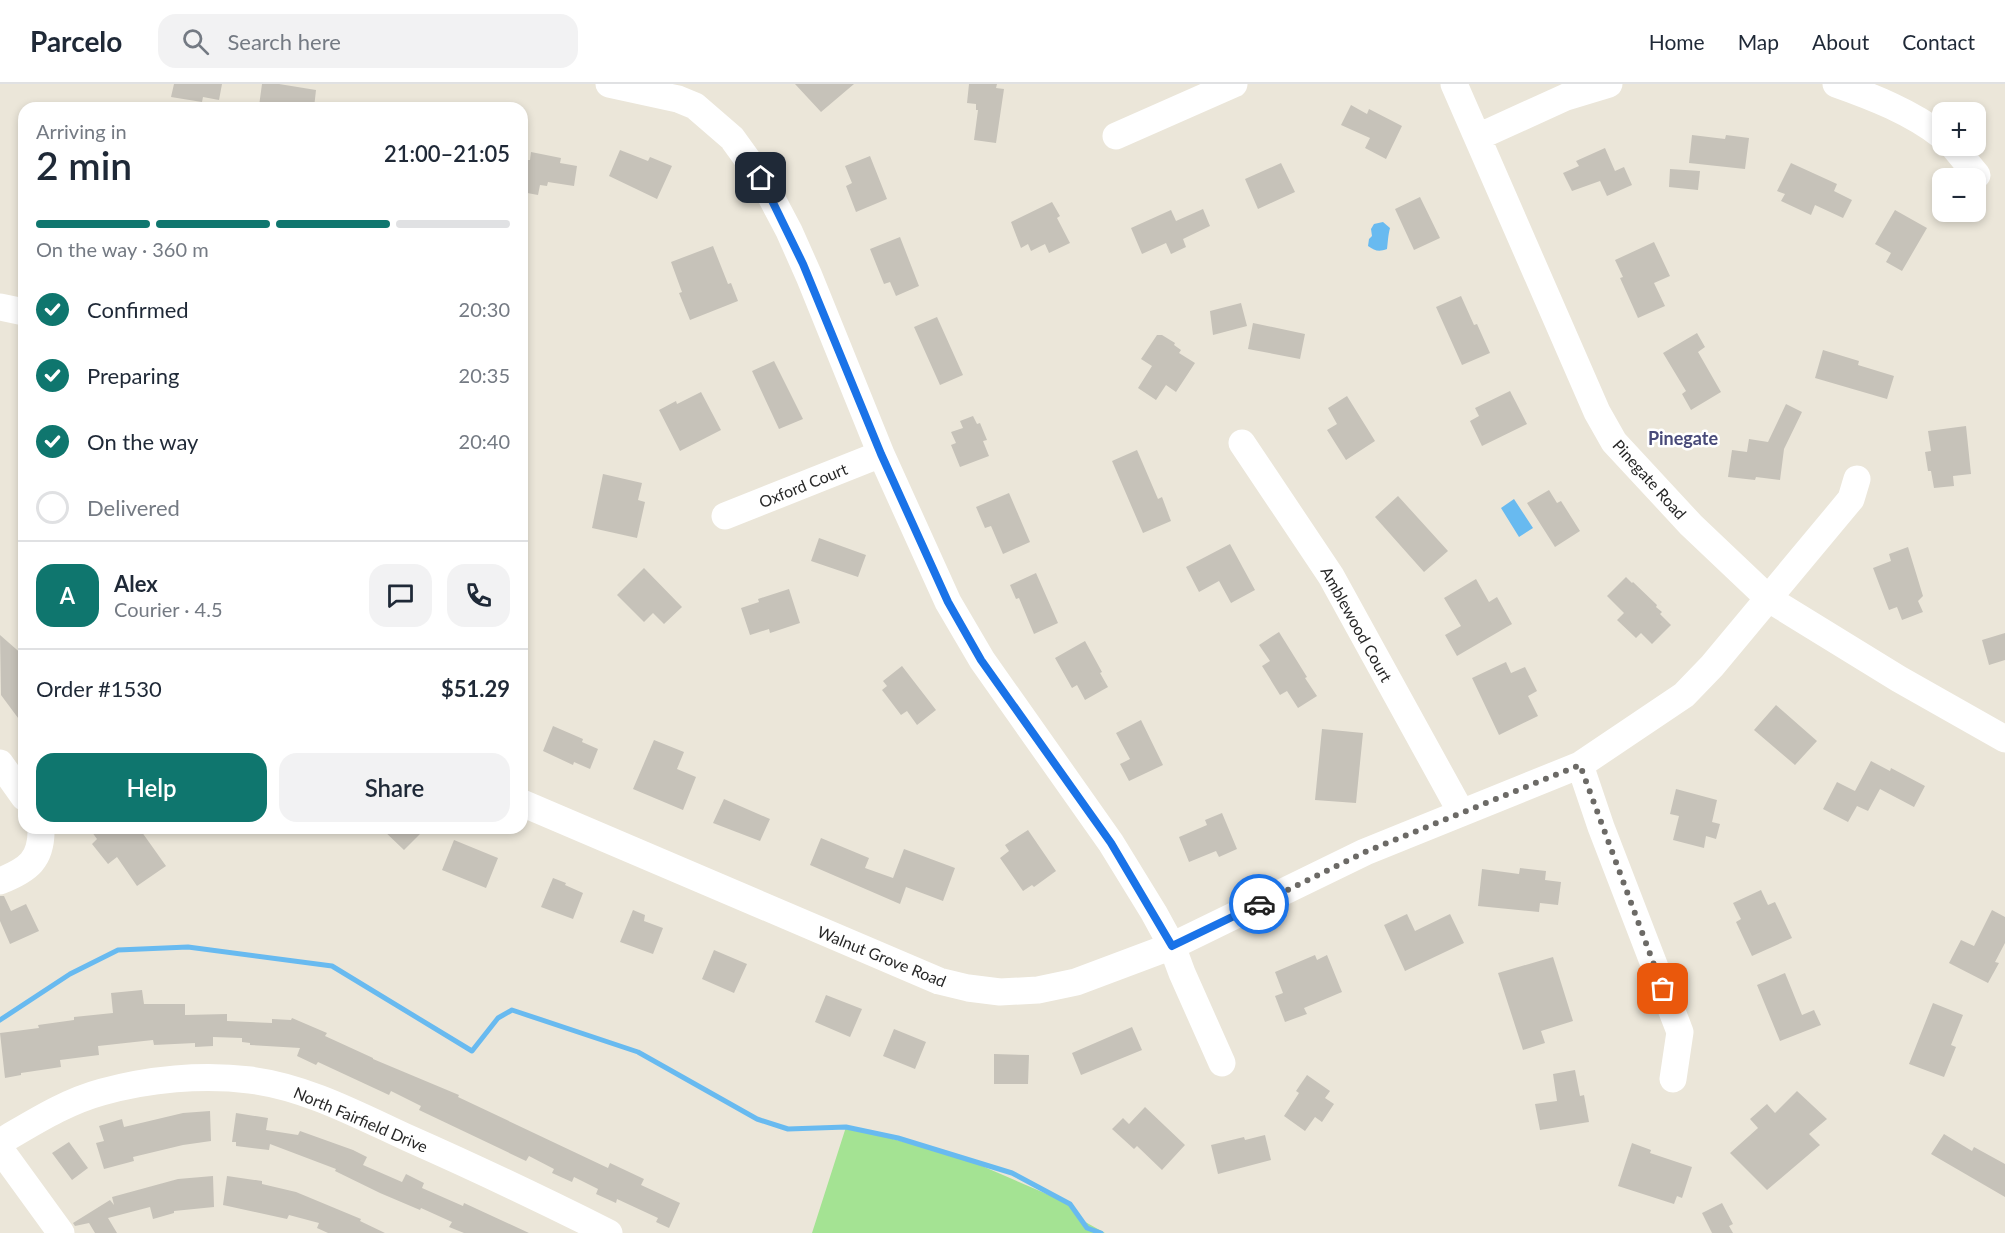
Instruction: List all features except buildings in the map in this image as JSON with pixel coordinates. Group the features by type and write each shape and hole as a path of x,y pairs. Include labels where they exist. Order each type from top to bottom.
{"street":[{"path":"609,84 678,99 695,106 732,138 761,178 793,241 829,322 881,454 948,602 981,660 1111,843 1172,946 1222,1063"},
{"path":"1116,136 1234,84"},
{"name":"Pinegate Road","path":"1454,84 1597,412 1614,442 1691,525 1769,599 1899,679 2005,739"},
{"path":"1478,137 1566,97 1609,84"},
{"path":"1836,84 1865,94 1911,116 1932,130"},
{"path":"1961,156 1971,168"},
{"path":"0,307 18,311"},
{"name":"Amblewood Court","path":"1242,443 1331,576 1461,812"},
{"name":"Oxford Court","path":"725,516 881,454"},
{"name":"Walnut Grove Road","path":"528,806 939,981 1000,992 1038,990 1076,982 1172,946 1365,852 1580,765 1684,695 1712,666 1851,499 1857,479"},
{"path":"0,763 18,788"},
{"path":"1580,765 1601,827 1680,1032 1673,1079"},
{"path":"0,881 20,873 31,864 39,851 40,834"},
{"name":"North Fairfield Drive","path":"0,1142 66,1104 108,1090 142,1083 195,1078 250,1080 298,1090 353,1113 520,1188 609,1233"},
{"path":"0,1149 61,1233"}],"green space":[{"path":"846,1127 959,1156 1070,1204 1080,1219 1105,1233 812,1233"}],"water":[{"path":"1383,222 1390,228 1387,249 1373,249 1368,246 1372,236 1371,229 1374,224"},
{"path":"1514,499 1533,528 1519,537 1501,508"}],"waterway":[{"path":"0,1020 70,974 118,950 188,947 332,966 472,1051 498,1018 512,1010 638,1052 757,1119 788,1129 846,1127 898,1138 1012,1173 1070,1204 1087,1228 1101,1233"}],"way so far":[{"path":"1259,904 1365,852 1580,765 1601,827 1663,989"}],"district":[{"name":"Pinegate","path":"1683,438"}],"route":[{"path":"761,178 789,231 829,322 881,454 948,602 981,660 1111,843 1172,946 1259,904"}]}
